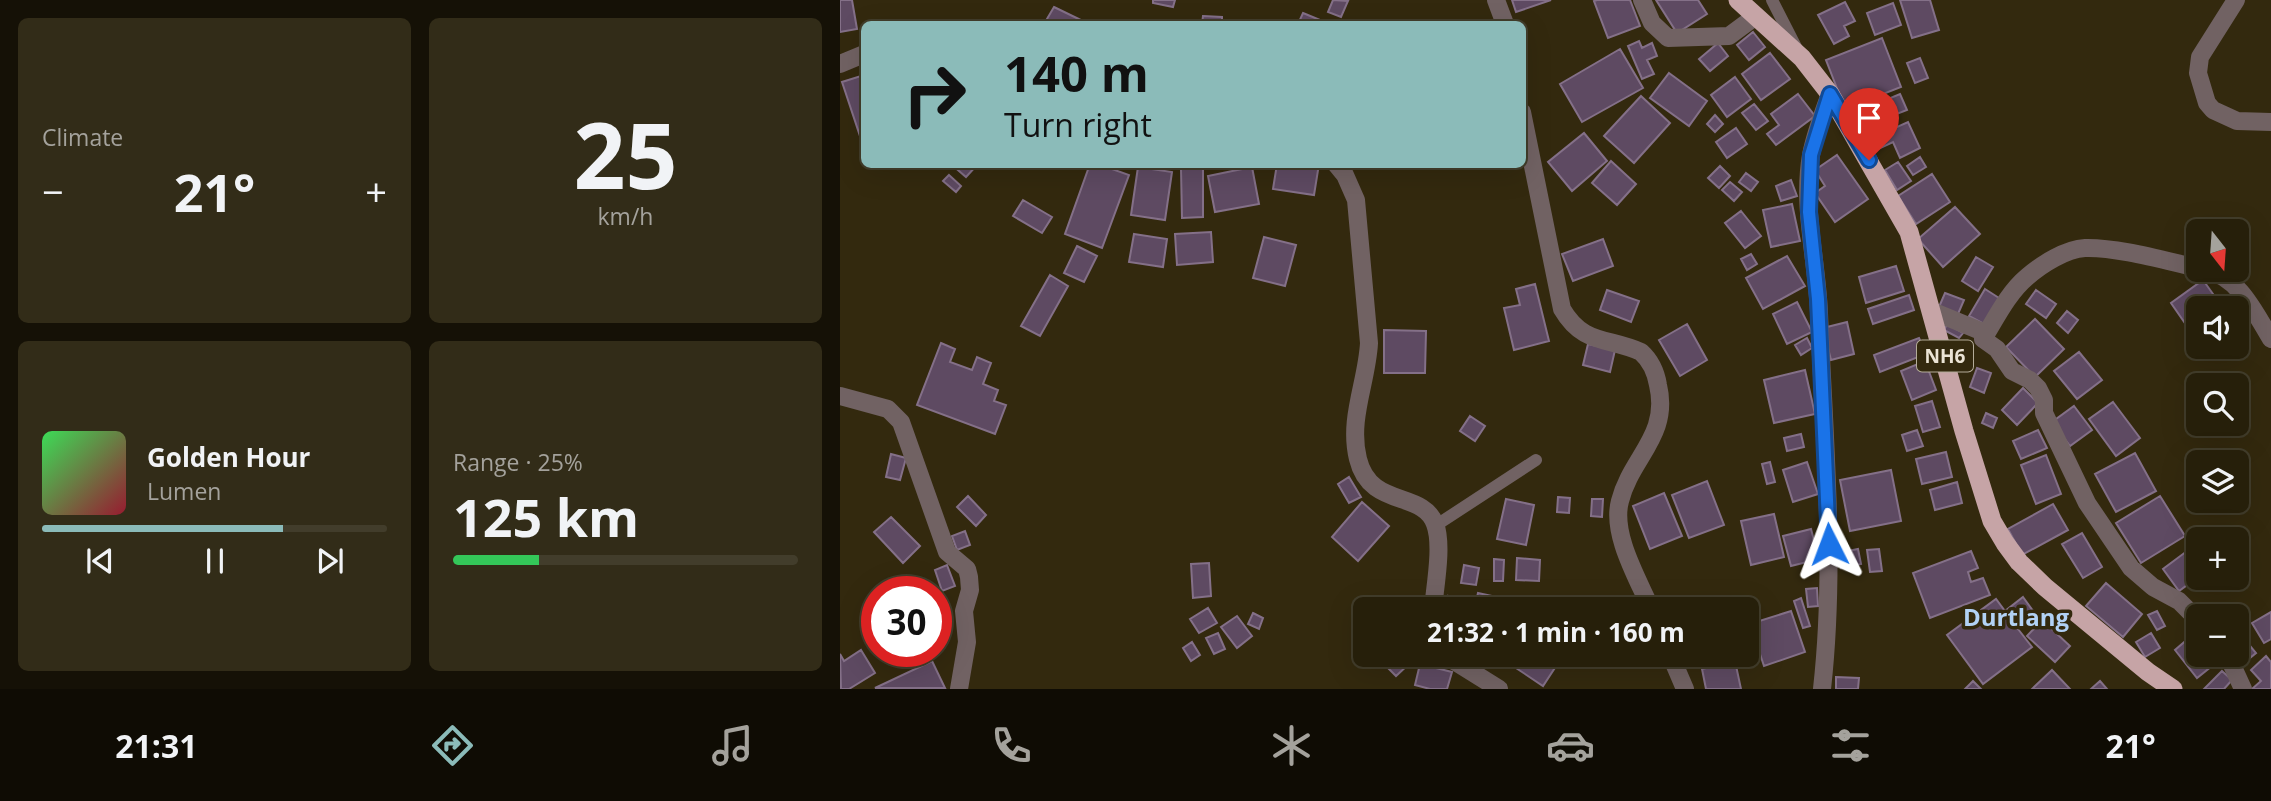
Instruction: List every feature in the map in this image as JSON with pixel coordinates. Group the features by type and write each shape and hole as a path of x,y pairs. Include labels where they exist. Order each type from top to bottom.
{"highway":[{"name":"NH6","path":"1738,0 1802,58 1830,94 1909,232 1968,444 1992,521 2005,543 2019,562 2045,587 2148,672 2173,689"}],"street":[{"path":"1496,0 1504,21"},
{"path":"1642,0 1652,23 1668,38 1729,36 1756,16"},
{"path":"2236,0 2200,57 2198,73 2207,103 2213,110 2236,121 2271,122"},
{"path":"840,64 861,55"},
{"path":"1822,689 1830,567 1818,299 1809,212 1811,155 1830,94"},
{"path":"1526,132 1562,309 1569,321 1585,335 1641,352 1655,372 1659,386 1661,403 1657,429 1620,500 1619,515 1623,543 1646,597"},
{"path":"1339,168 1356,200 1369,343 1356,411 1354,435 1358,460 1373,488 1422,508 1434,521 1438,535 1434,597"},
{"path":"1983,339 2027,277 2052,260 2074,250 2096,249 2147,256 2186,265"},
{"path":"2230,282 2241,292 2271,338"},
{"path":"1932,311 1983,332 1983,339"},
{"path":"1983,339 1997,349 2012,371 2030,380 2038,388 2044,413 2087,503 2132,568 2153,587 2179,601 2186,608"},
{"path":"840,396 888,409 901,422 947,552 967,569 970,585 964,611 967,642 959,689"},
{"path":"1464,667 1500,689"},
{"path":"1676,667 1685,689"},
{"path":"2233,667 2243,689"}],"lane":[{"path":"1772,0 1802,58"},
{"path":"1435,526 1536,460"}],"building":[{"path":"840,0 852,0 857,29 840,32"},
{"path":"1153,0 1175,0 1173,7 1153,3"},
{"path":"1333,0 1348,1 1341,17 1328,12"},
{"path":"1512,0 1551,0 1516,12"},
{"path":"1630,0 1640,26 1608,38 1594,1"},
{"path":"1656,0 1698,0 1707,14 1677,33"},
{"path":"1900,0 1930,0 1939,30 1912,38"},
{"path":"1845,2 1855,21 1844,26 1849,36 1834,44 1818,15"},
{"path":"1893,3 1901,25 1875,35 1867,13"},
{"path":"1054,7 1083,21 1046,21"},
{"path":"1303,13 1323,21 1299,21"},
{"path":"1203,16 1222,17 1222,21 1202,21"},
{"path":"1753,32 1765,47 1749,60 1737,45"},
{"path":"1882,38 1901,87 1845,109 1826,60"},
{"path":"1639,41 1642,48 1652,43 1657,56 1647,60 1654,74 1642,79 1628,46"},
{"path":"1718,43 1728,56 1710,71 1699,59"},
{"path":"1620,49 1643,88 1582,122 1560,84"},
{"path":"1770,53 1790,79 1761,100 1742,74"},
{"path":"1920,58 1928,78 1915,83 1907,63"},
{"path":"1669,73 1707,101 1689,126 1650,98"},
{"path":"861,76 861,139 842,82"},
{"path":"1735,77 1751,99 1727,117 1711,95"},
{"path":"1798,94 1815,116 1776,145 1767,134 1779,125 1771,114"},
{"path":"1900,94 1907,110 1889,117 1883,101"},
{"path":"1641,96 1670,123 1634,163 1604,136"},
{"path":"1754,104 1768,121 1756,130 1742,113"},
{"path":"1715,115 1723,124 1715,132 1707,124"},
{"path":"1880,119 1886,132 1908,122 1920,148 1900,158 1893,142 1874,151 1862,127"},
{"path":"1736,128 1747,144 1727,158 1716,142"},
{"path":"1584,133 1607,161 1572,191 1548,162"},
{"path":"1837,155 1868,199 1835,222 1815,193 1825,186 1815,170"},
{"path":"1920,157 1926,167 1913,175 1907,166"},
{"path":"1611,161 1636,184 1617,205 1592,183"},
{"path":"1898,162 1911,181 1897,190 1885,170"},
{"path":"1720,166 1730,176 1719,188 1708,178"},
{"path":"956,168 974,168 966,177"},
{"path":"1089,168 1109,168 1129,175 1102,248 1065,234"},
{"path":"1138,168 1172,172 1165,220 1131,215"},
{"path":"1252,168 1259,204 1215,212 1208,176"},
{"path":"1276,168 1318,168 1314,195 1273,189"},
{"path":"1181,169 1203,169 1203,217 1182,218"},
{"path":"1746,173 1758,182 1751,191 1739,182"},
{"path":"1932,174 1950,202 1916,224 1898,196"},
{"path":"949,175 961,186 956,192 943,181"},
{"path":"1791,180 1797,196 1781,201 1776,186"},
{"path":"1730,182 1742,192 1734,201 1722,190"},
{"path":"1023,200 1052,217 1042,233 1013,216"},
{"path":"1792,204 1800,241 1771,247 1763,210"},
{"path":"1955,207 1980,234 1943,267 1918,239"},
{"path":"1741,211 1761,236 1745,248 1725,223"},
{"path":"1211,232 1213,262 1177,265 1175,234"},
{"path":"1134,234 1167,239 1163,267 1129,262"},
{"path":"1264,237 1296,245 1285,286 1253,278"},
{"path":"1603,239 1613,266 1573,281 1562,254"},
{"path":"1077,246 1097,256 1084,282 1064,273"},
{"path":"1751,254 1757,264 1747,270 1741,259"},
{"path":"1787,256 1805,286 1763,309 1746,278"},
{"path":"1976,257 1993,267 1978,291 1962,281"},
{"path":"1896,266 1904,291 1866,303 1859,277"},
{"path":"1050,275 1068,286 1040,336 1021,326"},
{"path":"2200,282 2204,282 2214,296 2186,296 2186,325 2171,303"},
{"path":"1535,284 1549,341 1514,350 1504,308 1520,305 1516,289"},
{"path":"1985,289 1999,298 1984,324 1969,316"},
{"path":"1607,290 1639,301 1631,322 1600,310"},
{"path":"2036,290 2056,304 2046,318 2026,304"},
{"path":"1945,293 1964,300 1958,314 1939,307"},
{"path":"1909,295 1914,310 1873,324 1868,309"},
{"path":"1797,302 1812,332 1787,344 1773,314"},
{"path":"2067,311 2078,320 2068,333 2057,323"},
{"path":"2035,319 2064,349 2035,377 2006,347"},
{"path":"1847,322 1854,354 1831,360 1823,328"},
{"path":"1687,324 1707,360 1680,376 1659,340"},
{"path":"1947,324 1963,333 1959,338 1944,330"},
{"path":"1384,330 1426,331 1425,373 1384,373"},
{"path":"1807,338 1812,348 1801,355 1795,345"},
{"path":"1919,338 1926,354 1880,372 1874,355"},
{"path":"941,343 955,349 950,362 972,370 977,357 991,363 983,384 998,390 994,401 1006,405 995,434 917,405"},
{"path":"1588,344 1615,350 1610,372 1583,365"},
{"path":"2079,352 2102,380 2077,399 2054,371"},
{"path":"1925,361 1936,390 1912,400 1901,371"},
{"path":"1977,368 1991,373 1984,393 1970,387"},
{"path":"1805,370 1815,414 1774,423 1764,380"},
{"path":"2023,388 2038,403 2017,425 2002,410"},
{"path":"1932,401 1940,427 1923,432 1915,406"},
{"path":"2113,402 2140,438 2116,456 2089,419"},
{"path":"2074,406 2092,430 2070,446 2052,422"},
{"path":"1986,413 1997,418 1993,428 1982,423"},
{"path":"1470,416 1485,426 1475,441 1460,431"},
{"path":"1917,430 1923,446 1907,451 1902,435"},
{"path":"2038,430 2047,448 2021,459 2013,441"},
{"path":"1801,434 1804,447 1787,451 1784,438"},
{"path":"1946,452 1952,477 1922,484 1916,459"},
{"path":"2135,453 2156,491 2116,512 2095,474"},
{"path":"891,454 906,458 900,480 886,477"},
{"path":"2046,455 2061,494 2036,504 2021,465"},
{"path":"1770,462 1775,482 1767,484 1762,464"},
{"path":"1807,462 1818,494 1793,502 1783,470"},
{"path":"1891,470 1901,521 1850,531 1840,480"},
{"path":"1349,477 1361,497 1349,503 1338,484"},
{"path":"1707,481 1724,525 1689,538 1672,495"},
{"path":"1957,482 1962,503 1935,510 1930,490"},
{"path":"1664,493 1682,536 1650,549 1633,506"},
{"path":"968,496 986,515 976,526 957,507"},
{"path":"2160,496 2185,536 2141,563 2116,523"},
{"path":"1558,497 1570,498 1569,513 1557,512"},
{"path":"1506,499 1534,505 1526,545 1497,539"},
{"path":"1592,499 1603,499 1602,517 1591,516"},
{"path":"1362,502 1389,526 1358,561 1332,537"},
{"path":"2053,504 2068,530 2022,555 2008,529"},
{"path":"1774,514 1784,557 1751,565 1741,521"},
{"path":"891,517 920,546 903,563 874,532"},
{"path":"1811,529 1819,559 1791,566 1783,536"},
{"path":"965,531 970,545 957,550 952,536"},
{"path":"2082,533 2102,567 2083,578 2062,544"},
{"path":"1858,549 1861,564 1841,568 1838,553"},
{"path":"1879,549 1882,571 1870,572 1867,550"},
{"path":"1971,551 1978,568 1968,572 1971,582 1983,578 1990,595 1930,618 1913,573"},
{"path":"2186,552 2186,586 2179,591 2163,569"},
{"path":"1517,558 1540,560 1539,581 1516,580"},
{"path":"1494,559 1504,560 1503,581 1494,581"},
{"path":"1209,563 1211,596 1193,598 1191,564"},
{"path":"947,565 951,576 937,576 935,570"},
{"path":"1464,565 1479,568 1476,585 1461,583"},
{"path":"2106,583 2142,614 2123,637 2086,606"},
{"path":"1817,588 1818,606 1808,607 1806,589"},
{"path":"1478,593 1492,596 1492,597 1477,597"},
{"path":"2023,597 2036,615 2018,629 2032,647 1983,684 1947,635 1996,599 2005,611"},
{"path":"1801,598 1810,626 1803,628 1794,601"},
{"path":"1208,608 1217,623 1199,633 1190,619"},
{"path":"1791,611 1805,652 1764,666 1759,651 1759,621"},
{"path":"2157,611 2165,626 2157,630 2148,615"},
{"path":"2271,612 2271,639 2264,643 2252,623"},
{"path":"1253,613 1263,618 1259,629 1248,624"},
{"path":"1237,616 1252,636 1237,648 1221,627"},
{"path":"2042,620 2070,646 2055,662 2027,636"},
{"path":"1218,633 1225,649 1214,654 1206,638"},
{"path":"2151,633 2160,648 2145,657 2136,642"},
{"path":"2186,641 2186,664 2175,650"},
{"path":"1192,642 1200,655 1191,661 1183,648"},
{"path":"2249,645 2256,653 2249,659"},
{"path":"861,650 861,667 871,667 875,673 849,689 841,689 840,654 844,661"},
{"path":"2266,656 2271,662 2271,689 2252,689 2261,681 2251,670"},
{"path":"919,667 935,667 945,688 875,688"},
{"path":"1387,667 1406,667 1396,676"},
{"path":"1419,667 1452,672 1447,689 1430,689 1415,685"},
{"path":"1517,667 1555,667 1543,686"},
{"path":"1736,667 1741,689 1706,689 1702,669"},
{"path":"2188,667 2211,667 2197,678"},
{"path":"2052,670 2070,689 2032,689"},
{"path":"2222,671 2232,680 2224,689 2204,689"},
{"path":"1836,677 1859,678 1858,689 1836,689"},
{"path":"1973,681 1981,689 1965,689"},
{"path":"2100,681 2107,689 2091,689"}],"district":[{"name":"Durtlang","path":"2016,618"}],"route":[{"path":"1829,544 1818,299 1809,212 1811,155 1830,94 1869,160"}]}
